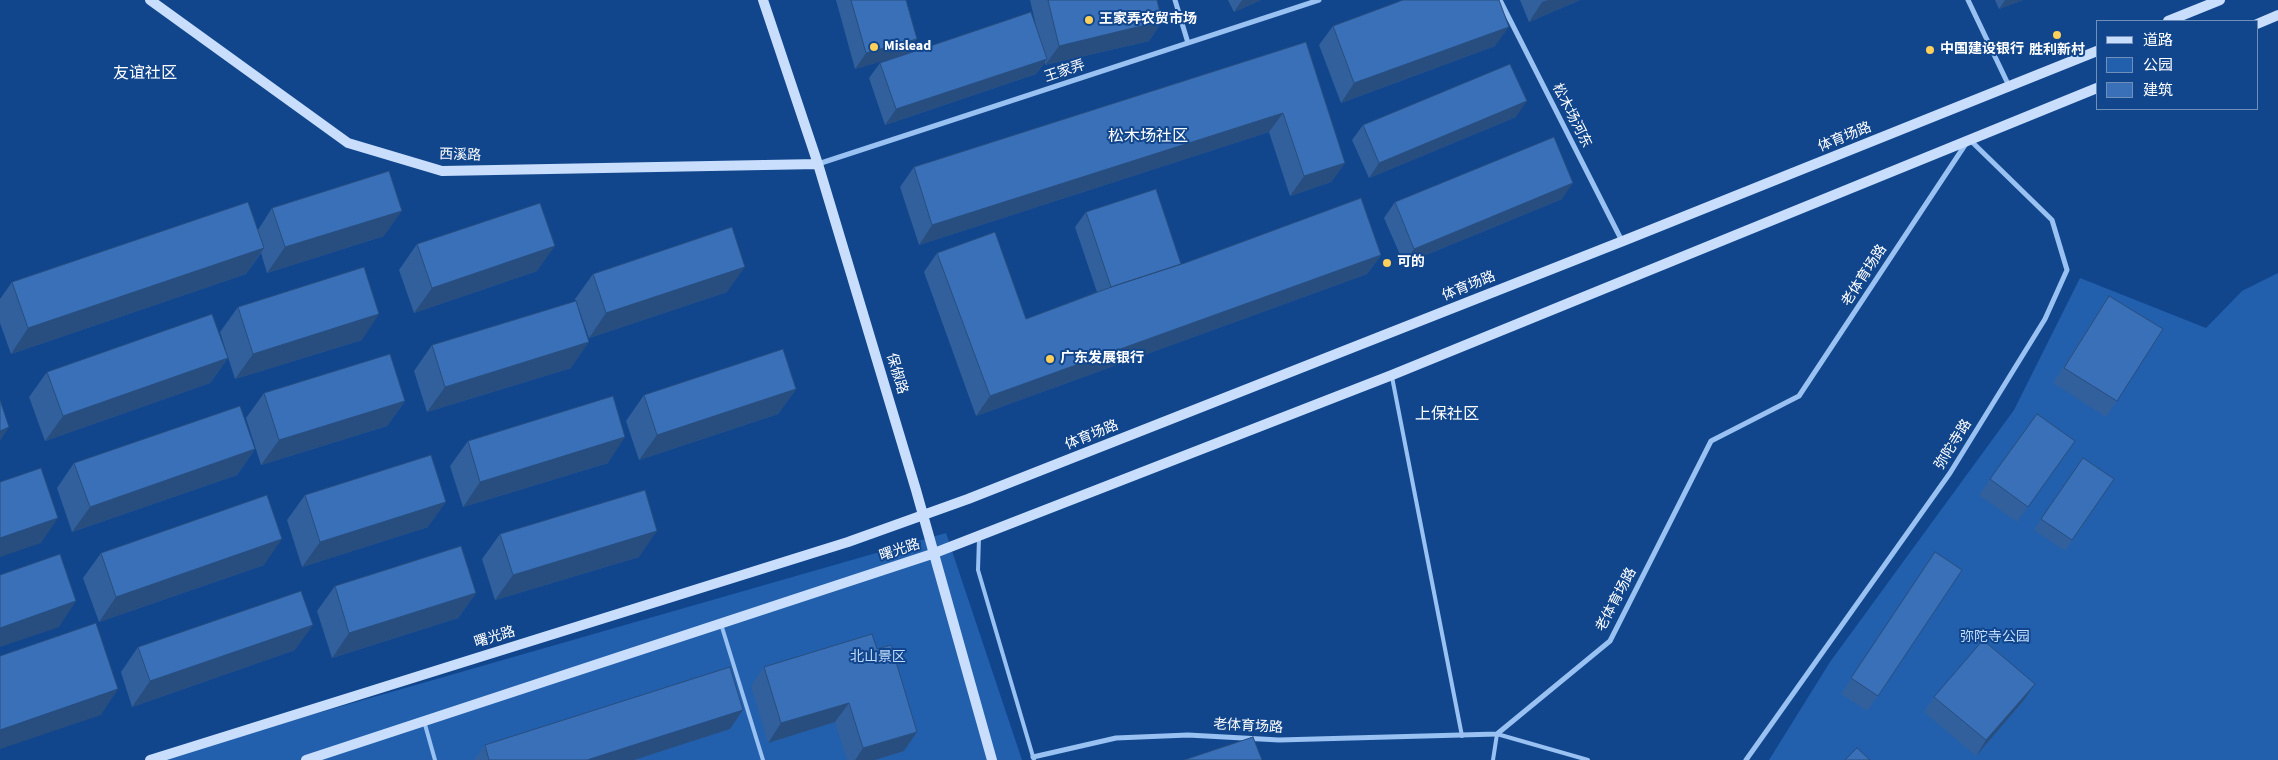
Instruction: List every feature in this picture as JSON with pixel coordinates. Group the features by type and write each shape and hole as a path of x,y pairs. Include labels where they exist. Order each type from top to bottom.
{"main road":[{"name":"西溪路","path":"150,0 348,142 442,171 818,164"},
{"name":"保俶路","path":"763,0 818,164 992,760"},
{"path":"2170,20 2220,0"},
{"path":"2258,24 2278,16"},
{"name":"体育场路","path":"848,542 968,500 2096,51"},
{"path":"932,554 1392,375 2096,88"},
{"name":"曙光路","path":"150,760 848,542"},
{"name":"曙光路","path":"306,760 932,554"}],"street":[{"path":"1175,0 1188,43"},
{"name":"王家弄","path":"818,164 1319,0"},
{"name":"松木场河东","path":"1500,0 1623,241"},
{"path":"1968,0 2009,87"},
{"name":"老体育场路","path":"1033,758 1116,738 1188,735 1279,740 1497,734 1610,641 1711,441 1800,396 1969,139"},
{"name":"弥陀寺路","path":"1746,760 1950,473 2045,319 2067,270 2052,220 1969,139"}],"lane":[{"path":"1392,375 1462,736"},
{"path":"979,536 978,570 1033,758"},
{"path":"720,624 763,760"},
{"path":"424,721 435,760"},
{"path":"1493,760 1497,734 1588,760"}],"green space":[{"name":"弥陀寺公园","path":"2278,273 2278,760 1769,760 1830,662 2014,410 2080,278 2206,328 2242,291"},
{"name":"北山景区","path":"946,533 1022,760 154,760"}],"building":[{"path":"851,0 906,0 917,39 866,53"},
{"path":"1048,0 1157,0 1162,21 1059,46"},
{"path":"1403,0 1499,0 1509,27 1354,83 1333,26"},
{"path":"1031,12 1047,59 896,109 880,63"},
{"path":"1306,42 1345,163 1304,176 1283,113 932,225 914,167"},
{"path":"1510,64 1527,101 1379,163 1363,125"},
{"path":"1554,137 1573,183 1414,249 1395,202"},
{"path":"389,171 402,211 285,247 272,208"},
{"path":"1156,189 1181,264 1111,287 1086,212"},
{"path":"1361,198 1381,255 990,396 937,253 995,232 1026,319"},
{"path":"248,202 264,248 28,328 12,282"},
{"path":"540,203 555,246 432,288 417,244"},
{"path":"732,227 745,267 606,313 593,274"},
{"path":"364,267 379,314 253,354 238,307"},
{"path":"2109,296 2163,329 2117,401 2064,368"},
{"path":"576,301 589,342 445,387 432,345"},
{"path":"212,314 228,358 63,416 47,372"},
{"path":"783,349 796,389 657,435 644,395"},
{"path":"390,354 405,401 279,440 264,393"},
{"path":"613,396 625,437 480,482 468,441"},
{"path":"0,400 9,427 0,431"},
{"path":"240,406 255,449 90,507 74,463"},
{"path":"2037,414 2075,441 2028,507 1990,479"},
{"path":"431,455 446,502 320,542 305,495"},
{"path":"2083,458 2114,479 2072,540 2041,519"},
{"path":"41,468 58,518 0,538 0,482"},
{"path":"645,490 657,531 513,575 500,534"},
{"path":"267,495 282,539 116,597 101,553"},
{"path":"461,546 476,593 349,633 335,586"},
{"path":"1935,552 1962,570 1878,696 1851,678"},
{"path":"60,554 76,601 0,628 0,575"},
{"path":"301,591 313,625 150,681 138,647"},
{"path":"96,623 118,689 0,730 0,656"},
{"path":"872,634 877,649 891,645 917,732 863,748 849,703 781,723 764,667"},
{"path":"1983,640 2035,684 1986,740 1934,697"},
{"path":"730,667 743,710 587,760 489,760 485,745"},
{"path":"1253,737 1262,760 1184,760"},
{"path":"1857,748 1870,760 1845,760"}],"place":[{"name":"王家弄农贸市场","path":"1089,20"},
{"name":"胜利新村","path":"2057,35"},
{"name":"Mislead","path":"874,47"},
{"name":"中国建设银行","path":"1930,50"},
{"name":"可的","path":"1387,263"},
{"name":"广东发展银行","path":"1050,359"}],"district":[{"name":"友谊社区","path":"145,74"},
{"name":"松木场社区","path":"1148,137"},
{"name":"上保社区","path":"1447,415"}]}
